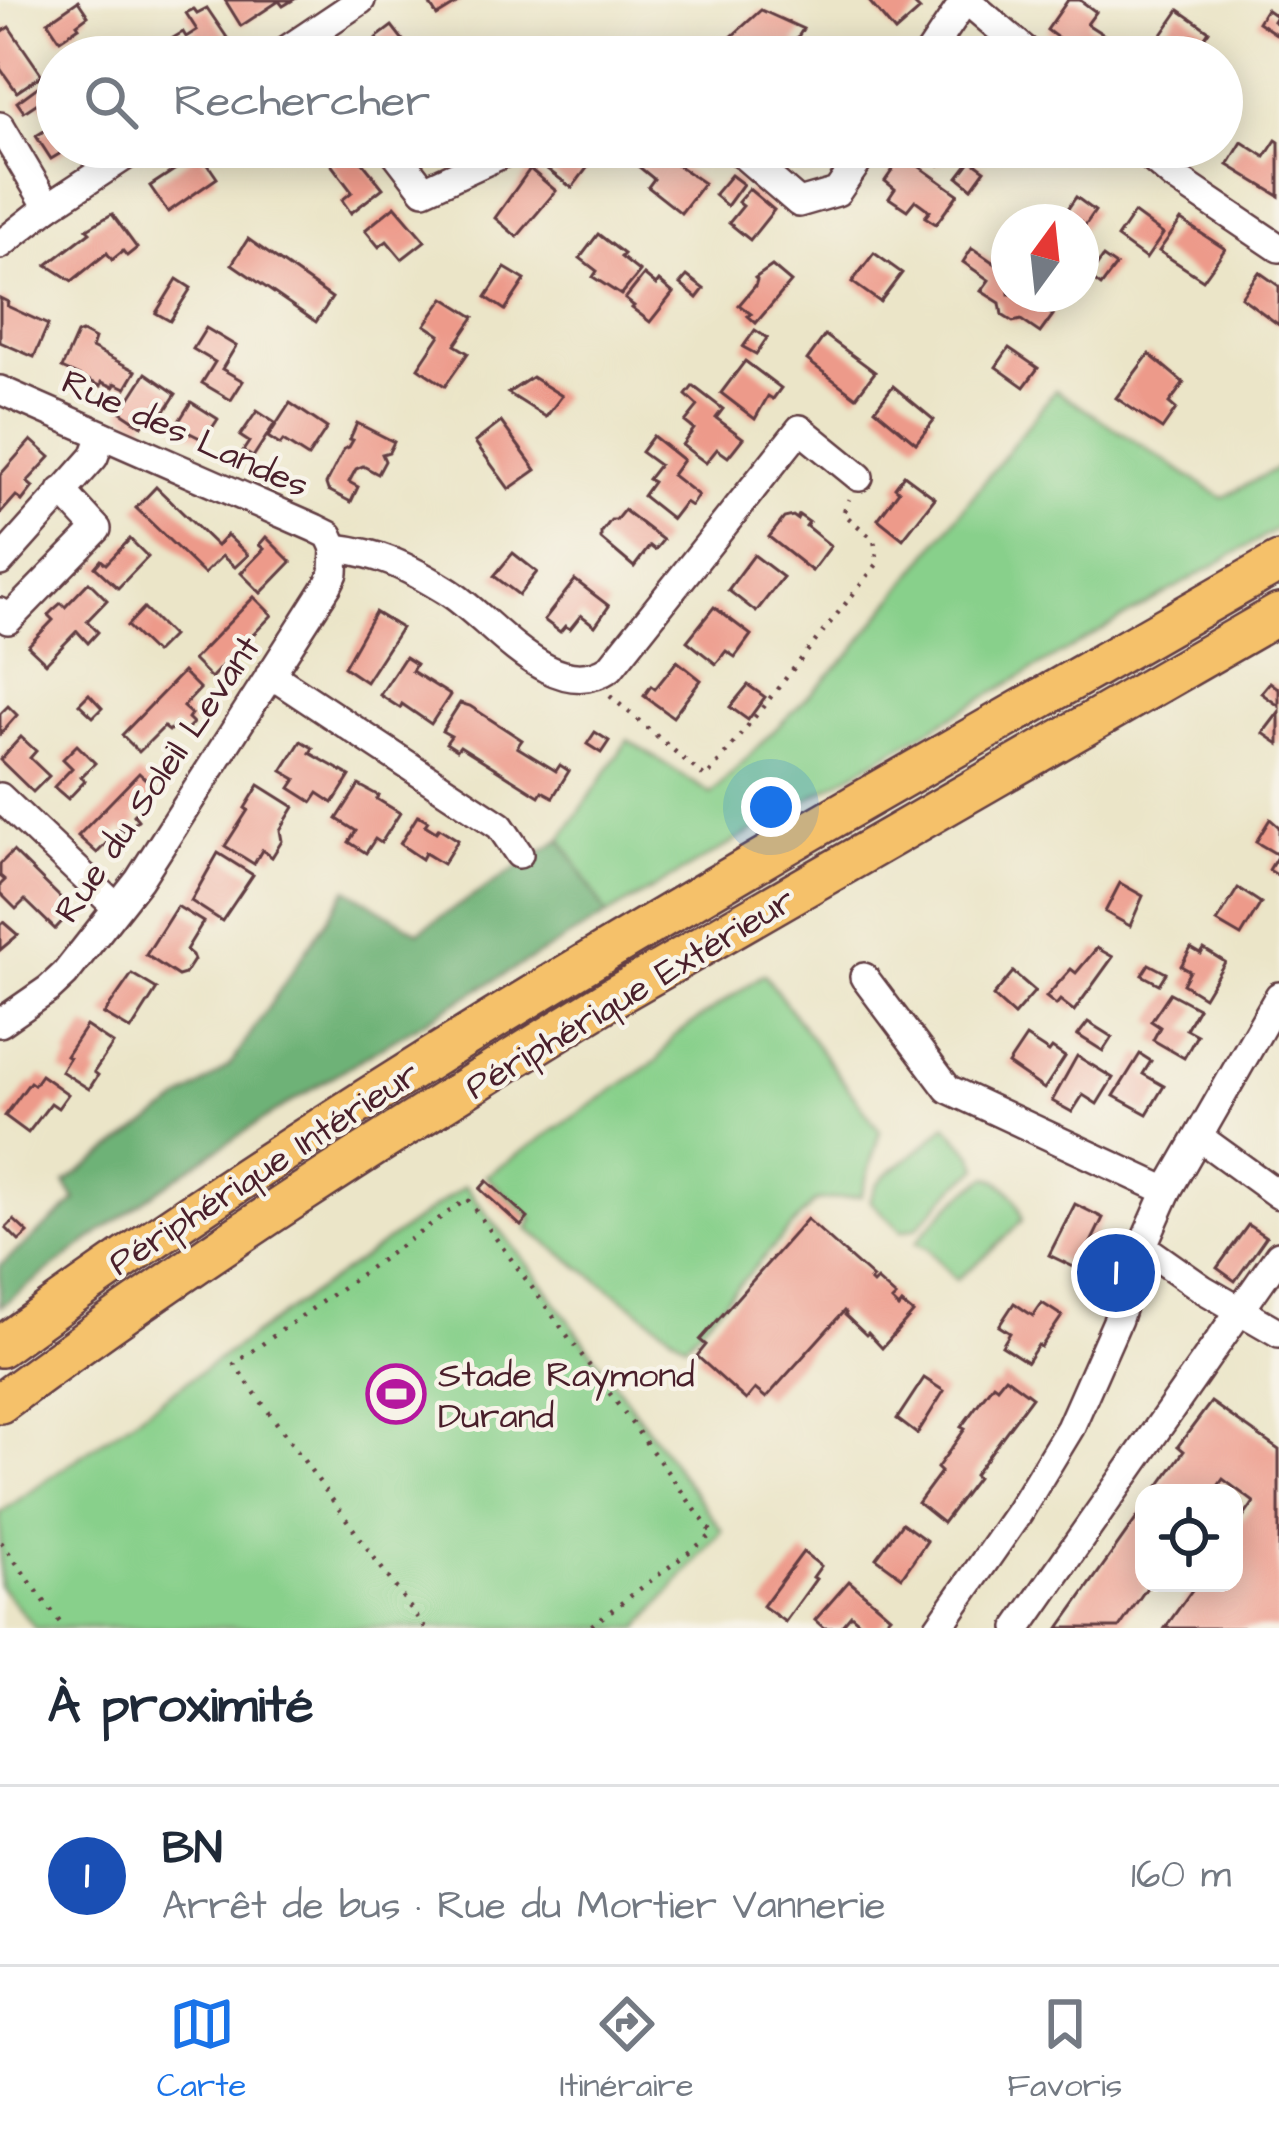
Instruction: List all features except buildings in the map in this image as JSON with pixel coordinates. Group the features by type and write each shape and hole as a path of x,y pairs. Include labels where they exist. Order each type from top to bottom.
{"highway":[{"name":"Périphérique Intérieur","path":"0,1347 242,1178 481,1026 1279,562"},
{"name":"Périphérique Extérieur","path":"0,1403 338,1168 514,1058 1279,614"}],"street":[{"path":"325,36 361,0"},
{"path":"941,36 966,0 1008,36"},
{"path":"0,126 48,207"},
{"path":"0,245 107,168"},
{"path":"407,168 424,190 472,168"},
{"path":"758,168 799,203 838,192 854,168"},
{"path":"1164,168 1279,248"},
{"name":"Rue des Landes","path":"0,390 315,528 329,535 335,548"},
{"path":"335,548 382,556 476,611 536,664 554,674 583,678 599,675 620,657 800,430 860,477"},
{"path":"0,562 94,457 102,435"},
{"path":"0,612 8,620 97,529 62,491"},
{"name":"Rue du Soleil Levant","path":"0,1023 65,974 139,880 328,585 334,573 335,548"},
{"path":"270,674 500,826 519,854"},
{"path":"0,797 116,907"},
{"path":"864,976 948,1089 1167,1191"},
{"path":"938,1628 1019,1512 1070,1427 1167,1191 1279,997"},
{"path":"1198,1137 1279,1195"},
{"path":"1142,1246 1279,1334"},
{"path":"1018,1628 1279,1255"}],"path":[{"path":"599,675 610,696 706,778 878,563 874,539 843,513 860,477"},
{"path":"425,1628 234,1364 467,1198 712,1534 588,1628"},
{"path":"1,1541 64,1628"}],"green space":[{"path":"1055,390 1223,498 1279,467 1279,528 607,915 561,839 628,740 711,794 853,651"},
{"path":"561,839 607,915 238,1136 0,1307 0,1266 76,1201 65,1183 230,1065 347,889 418,932"},
{"path":"764,974 880,1131 861,1196 815,1201 685,1344 528,1229 533,1219 486,1176 658,1060 674,1036"},
{"path":"946,1125 979,1168 916,1228 901,1231 870,1201 877,1184"},
{"path":"988,1177 1011,1194 1022,1220 956,1280 928,1249 916,1243 949,1207"},
{"name":"Stade Raymond Durand","path":"465,1186 536,1275 722,1531 639,1628 35,1628 0,1586 0,1513"}],"place":[{"name":"BN","path":"1116,1273"},
{"name":"Stade Raymond Durand","path":"396,1394"}]}
